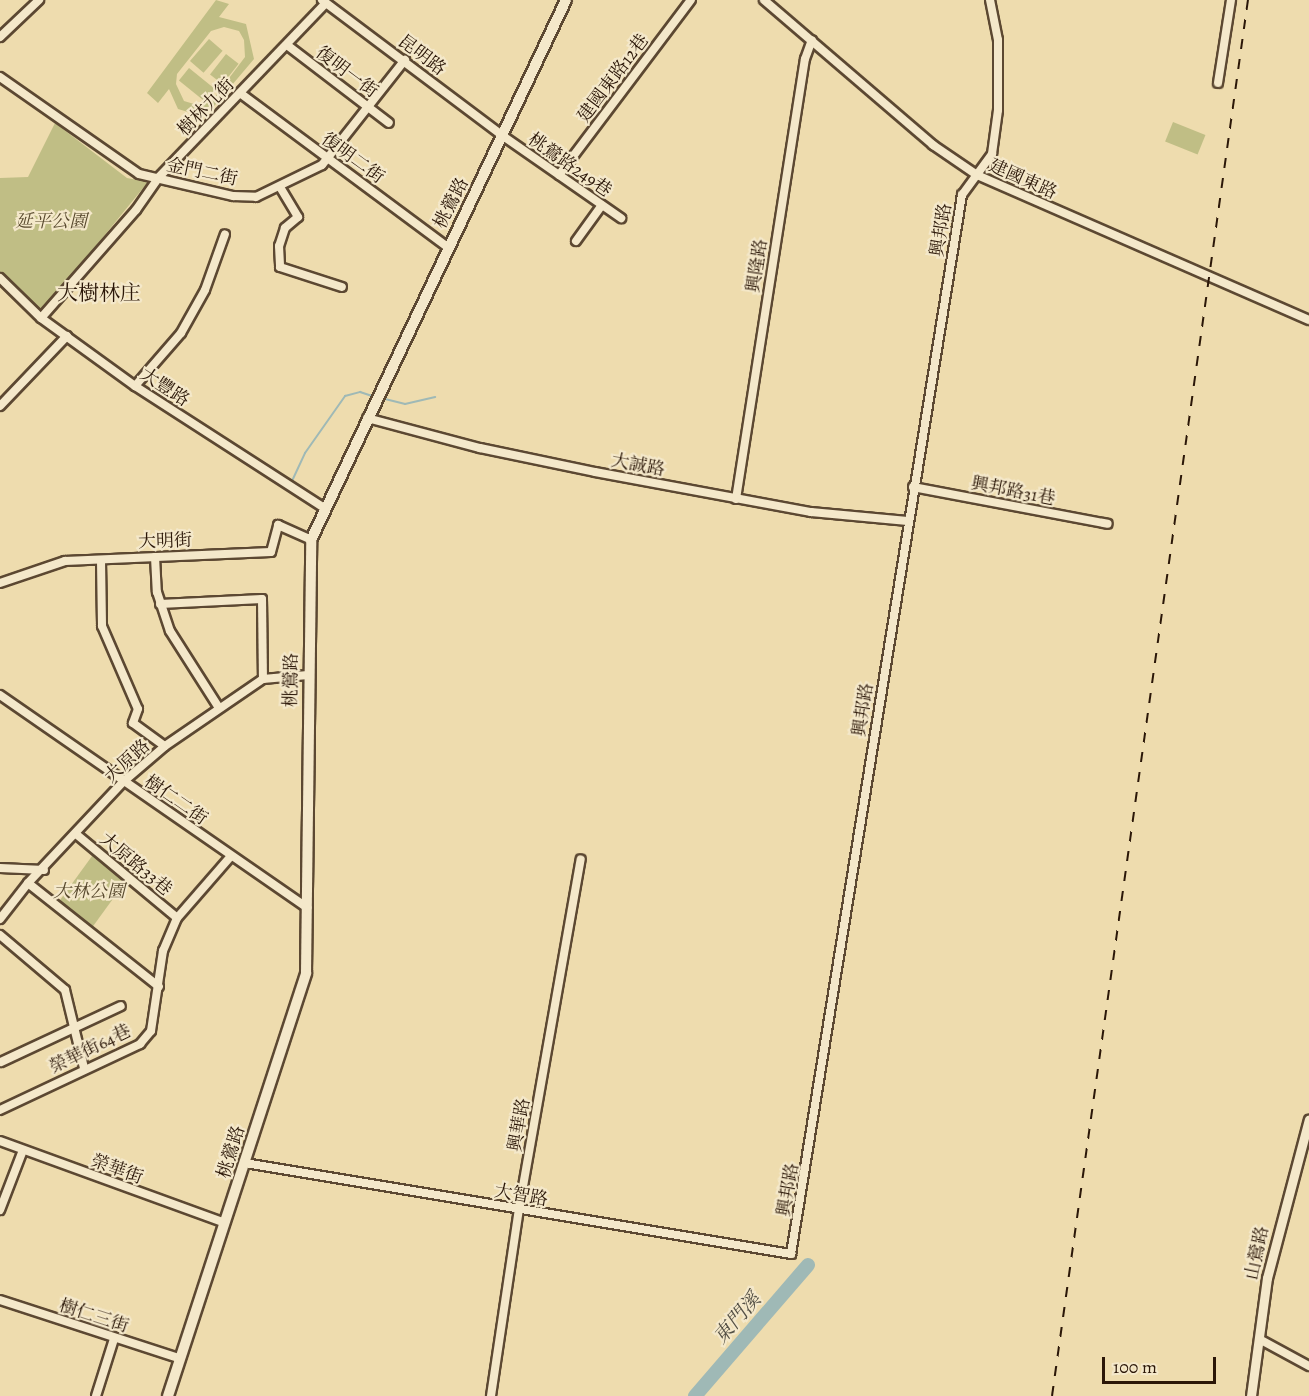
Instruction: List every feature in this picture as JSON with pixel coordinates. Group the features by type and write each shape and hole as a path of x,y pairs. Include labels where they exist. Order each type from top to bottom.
{"main road":[{"name":"桃鶯路","path":"168,1396 306,973 311,540 376,397 503,136 566,0"}],"street":[{"path":"0,37 39,0"},
{"name":"建國東路12巷","path":"559,175 691,0"},
{"name":"建國東路","path":"764,0 933,145 977,176 1309,320"},
{"name":"興邦路","path":"791,1254 835,1000 913,487 962,195 992,154 998,110 998,40 990,0"},
{"path":"1218,83 1231,0"},
{"name":"昆明路","path":"324,1 503,136"},
{"name":"樹林九街","path":"41,318 136,210 159,177 287,45 324,1"},
{"name":"興隆路","path":"736,499 805,59 812,40"},
{"name":"復明一街","path":"287,45 389,123"},
{"name":"金門二街","path":"0,77 139,174 233,195 256,196 280,188 327,158 405,60"},
{"name":"復明二街","path":"240,93 447,247"},
{"name":"桃鶯路249巷","path":"503,136 621,218"},
{"path":"280,188 298,217 285,228 279,246 280,267 342,287"},
{"path":"576,241 602,205"},
{"path":"135,386 181,333 205,290 225,234"},
{"name":"大豐路","path":"0,279 41,318 135,386 324,508"},
{"path":"0,406 67,336"},
{"name":"大誠路","path":"367,418 480,448 736,499 811,512 908,521"},
{"name":"興邦路31巷","path":"913,487 1108,524"},
{"name":"大明街","path":"0,583 65,561 271,552 278,525 311,540"},
{"path":"155,557 160,604 170,632 219,708"},
{"path":"101,561 102,626 138,709 133,723 165,747"},
{"path":"160,604 262,599 263,680"},
{"name":"大原路","path":"0,919 28,883 44,870 123,782 165,747 263,680 308,675"},
{"name":"樹仁二街","path":"0,695 308,908"},
{"name":"大原路33巷","path":"76,834 177,918"},
{"name":"榮華街64巷","path":"0,1110 84,1068 140,1044 151,1031 163,951 177,918 231,856"},
{"name":"興華路","path":"491,1396 519,1209 581,859"},
{"path":"0,868 44,870"},
{"path":"28,883 159,987"},
{"path":"0,935 65,990 84,1068"},
{"path":"1,1062 76,1029 121,1006"},
{"name":"山鶯路","path":"1251,1396 1260,1340 1266,1278 1309,1119"},
{"name":"榮華街","path":"0,1141 225,1223"},
{"path":"0,1210 23,1150"},
{"name":"大智路","path":"245,1163 791,1254"},
{"name":"樹仁三街","path":"0,1300 114,1339 179,1358"},
{"path":"96,1396 114,1339"},
{"path":"1260,1340 1309,1366"}],"green space":[{"path":"216,0 229,4 219,17 246,24 254,59 210,111 198,115 178,109 169,89 158,103 147,93","holes":["224,27 239,31 244,40 245,57 211,102 194,104 184,101 176,84 177,74 211,31"]},
{"path":"209,39 223,51 204,73 190,61"},
{"path":"226,54 239,64 223,84 210,74"},
{"path":"189,68 216,90 206,102 179,80"},
{"path":"1173,122 1205,135 1198,155 1165,141"},
{"name":"延平公園","path":"55,123 127,178 148,182 42,312 0,277 0,178 28,177"},
{"name":"大林公園","path":"95,852 129,877 91,928 57,904"}],"waterway":[{"path":"292,481 305,453 345,396 360,392 375,397"},
{"path":"381,398 405,404 435,397"},
{"name":"東門溪","path":"695,1396 808,1265"}],"railway":[{"path":"1052,1396 1248,0"}],"district":[{"name":"大樹林庄","path":"99,293"}]}
